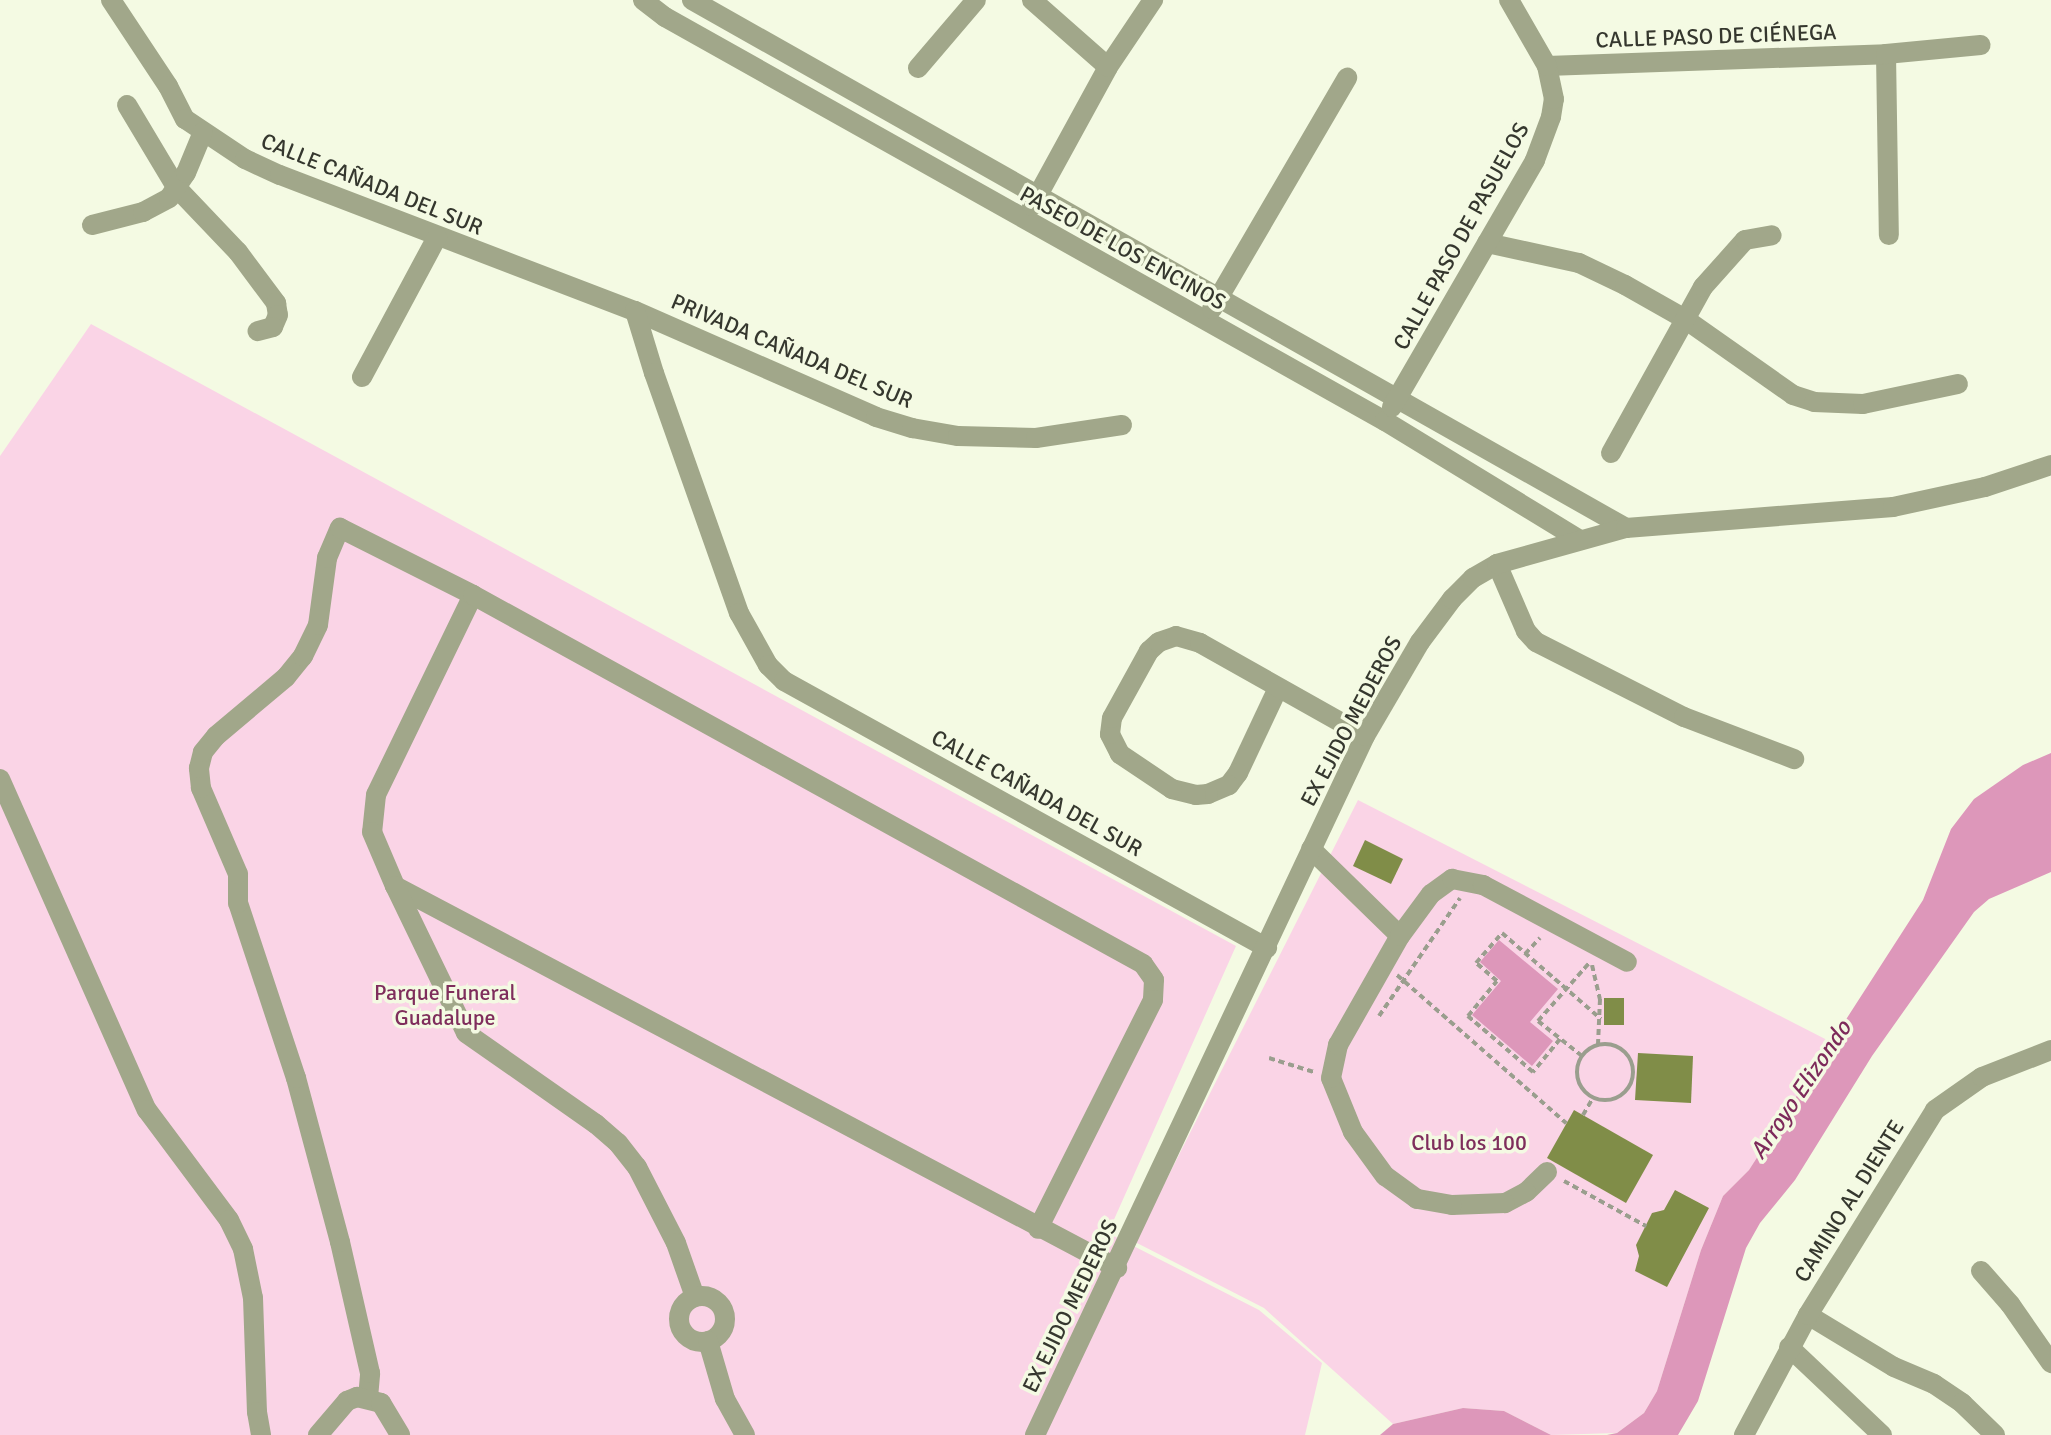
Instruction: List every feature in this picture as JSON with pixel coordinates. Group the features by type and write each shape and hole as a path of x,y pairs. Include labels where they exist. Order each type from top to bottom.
{"street":[{"name":"CALLE CAÑADA DEL SUR","path":"111,0 168,86 185,119 245,159 437,237 635,311 739,613 761,655 784,681 1267,948"},
{"name":"PASEO DE LOS ENCINOS","path":"643,0 665,17 1385,421 1578,539"},
{"name":"PASEO DE LOS ENCINOS","path":"692,0 1626,528"},
{"path":"918,68 976,0"},
{"path":"1032,0 1108,67"},
{"path":"1024,220 1108,67 1153,0"},
{"path":"1509,0 1547,66"},
{"name":"CALLE PASO DE CIÉNEGA","path":"1547,66 1886,54 1981,45"},
{"path":"1886,54 1889,235"},
{"name":"CALLE PASO DE PASUELOS","path":"1385,421 1545,137 1554,99 1547,66"},
{"path":"1205,321 1347,78"},
{"path":"127,105 176,187 238,252 276,303 278,315 273,327 258,331"},
{"path":"92,225 143,212 169,198 203,132"},
{"path":"1611,453 1703,287 1745,240 1772,235"},
{"path":"362,377 437,237"},
{"path":"1487,243 1579,263 1685,319 1793,395 1814,402 1863,404 1958,384"},
{"name":"PRIVADA CAÑADA DEL SUR","path":"635,311 876,417 912,428 958,436 1014,438 1122,425"},
{"name":"EX EJIDO MEDEROS","path":"1035,1435 1117,1268 1365,736 1420,642 1473,578 1497,564 1626,528 1893,507 1985,487 2051,465"},
{"path":"368,1398 370,1373 340,1242 296,1078 238,903 238,874 201,788 199,768 203,752 216,736 286,677 303,656 318,625 327,558 340,528 473,595 1143,964 1151,972 1153,1000 1038,1229"},
{"path":"1497,564 1526,631 1543,647 1684,717 1794,759"},
{"path":"473,595 376,795 372,832 466,1033 596,1124 618,1143 637,1167 676,1243 695,1297"},
{"path":"1278,688 1238,773 1229,785 1208,794 1196,795 1172,789 1120,754 1110,734 1112,718 1141,663 1159,642 1167,638 1200,643 1365,736"},
{"path":"0,779 147,1110 229,1220 243,1249 253,1298 257,1412 261,1435"},
{"path":"1311,849 1400,936"},
{"path":"1547,1172 1526,1192 1505,1203 1474,1207 1417,1199 1385,1176 1353,1132 1331,1078 1338,1045 1400,936 1441,885 1452,879 1469,880 1627,962"},
{"path":"395,886 1038,1229 1117,1268"},
{"name":"CAMINO AL DIENTE","path":"1744,1435 1789,1347 1935,1110 1982,1077 2051,1050"},
{"path":"1981,1271 2010,1304 2051,1363"},
{"path":"695,1297 711,1298 723,1309 725,1324 708,1341 689,1338 680,1325 681,1309 695,1297"},
{"path":"1808,1315 1894,1367 1934,1384 1962,1403 1995,1435"},
{"path":"708,1341 725,1399 745,1435"},
{"path":"1789,1347 1882,1435"},
{"path":"318,1435 347,1401 368,1398 381,1403 400,1435"}],"path":[{"path":"1378,1018 1462,895"},
{"path":"1560,1039 1533,1072 1468,1016 1497,981 1476,963 1502,933 1601,1019"},
{"path":"1525,954 1542,936 1554,942"},
{"path":"1579,955 1591,961"},
{"path":"1582,1056 1538,1021 1591,961"},
{"path":"1591,961 1601,1019 1598,1045"},
{"path":"1383,963 1566,1123"},
{"path":"1598,1045 1616,1046 1630,1057 1634,1075 1627,1091 1620,1097 1602,1101 1593,1098 1585,1092 1577,1075 1582,1056 1598,1045"},
{"path":"1269,1058 1331,1078"},
{"path":"1583,1115 1593,1098"},
{"path":"1547,1172 1646,1226"}],"green space":[{"name":"Parque Funeral Guadalupe","path":"91,324 1236,946 1108,1233 1259,1310 1322,1363 1305,1435 0,1435 0,456"},
{"name":"Club los 100","path":"1358,800 1833,1043 1749,1170 1723,1196 1701,1250 1657,1391 1644,1413 1617,1433 1551,1435 1504,1411 1463,1408 1393,1424 1264,1308 1135,1242"}],"water":[{"name":"Arroyo Elizondo","path":"2051,753 2051,872 1989,899 1974,912 1872,1056 1795,1180 1760,1223 1746,1248 1698,1401 1678,1435 1607,1435 1617,1433 1644,1413 1657,1391 1701,1250 1723,1196 1749,1170 1923,900 1951,829 1974,799 2023,765"},
{"path":"1499,940 1558,989 1530,1022 1553,1041 1532,1066 1472,1015 1501,981 1480,962"},
{"path":"1463,1408 1504,1411 1551,1435 1380,1435 1393,1424"}],"building":[{"path":"1365,840 1403,859 1391,884 1353,866"},
{"path":"1604,998 1624,998 1624,1025 1604,1025"},
{"path":"1638,1053 1693,1056 1691,1103 1635,1100"},
{"path":"1574,1110 1653,1155 1626,1203 1547,1158"},
{"path":"1675,1190 1709,1208 1667,1287 1635,1271 1639,1256 1636,1245 1652,1213 1664,1210"}]}
